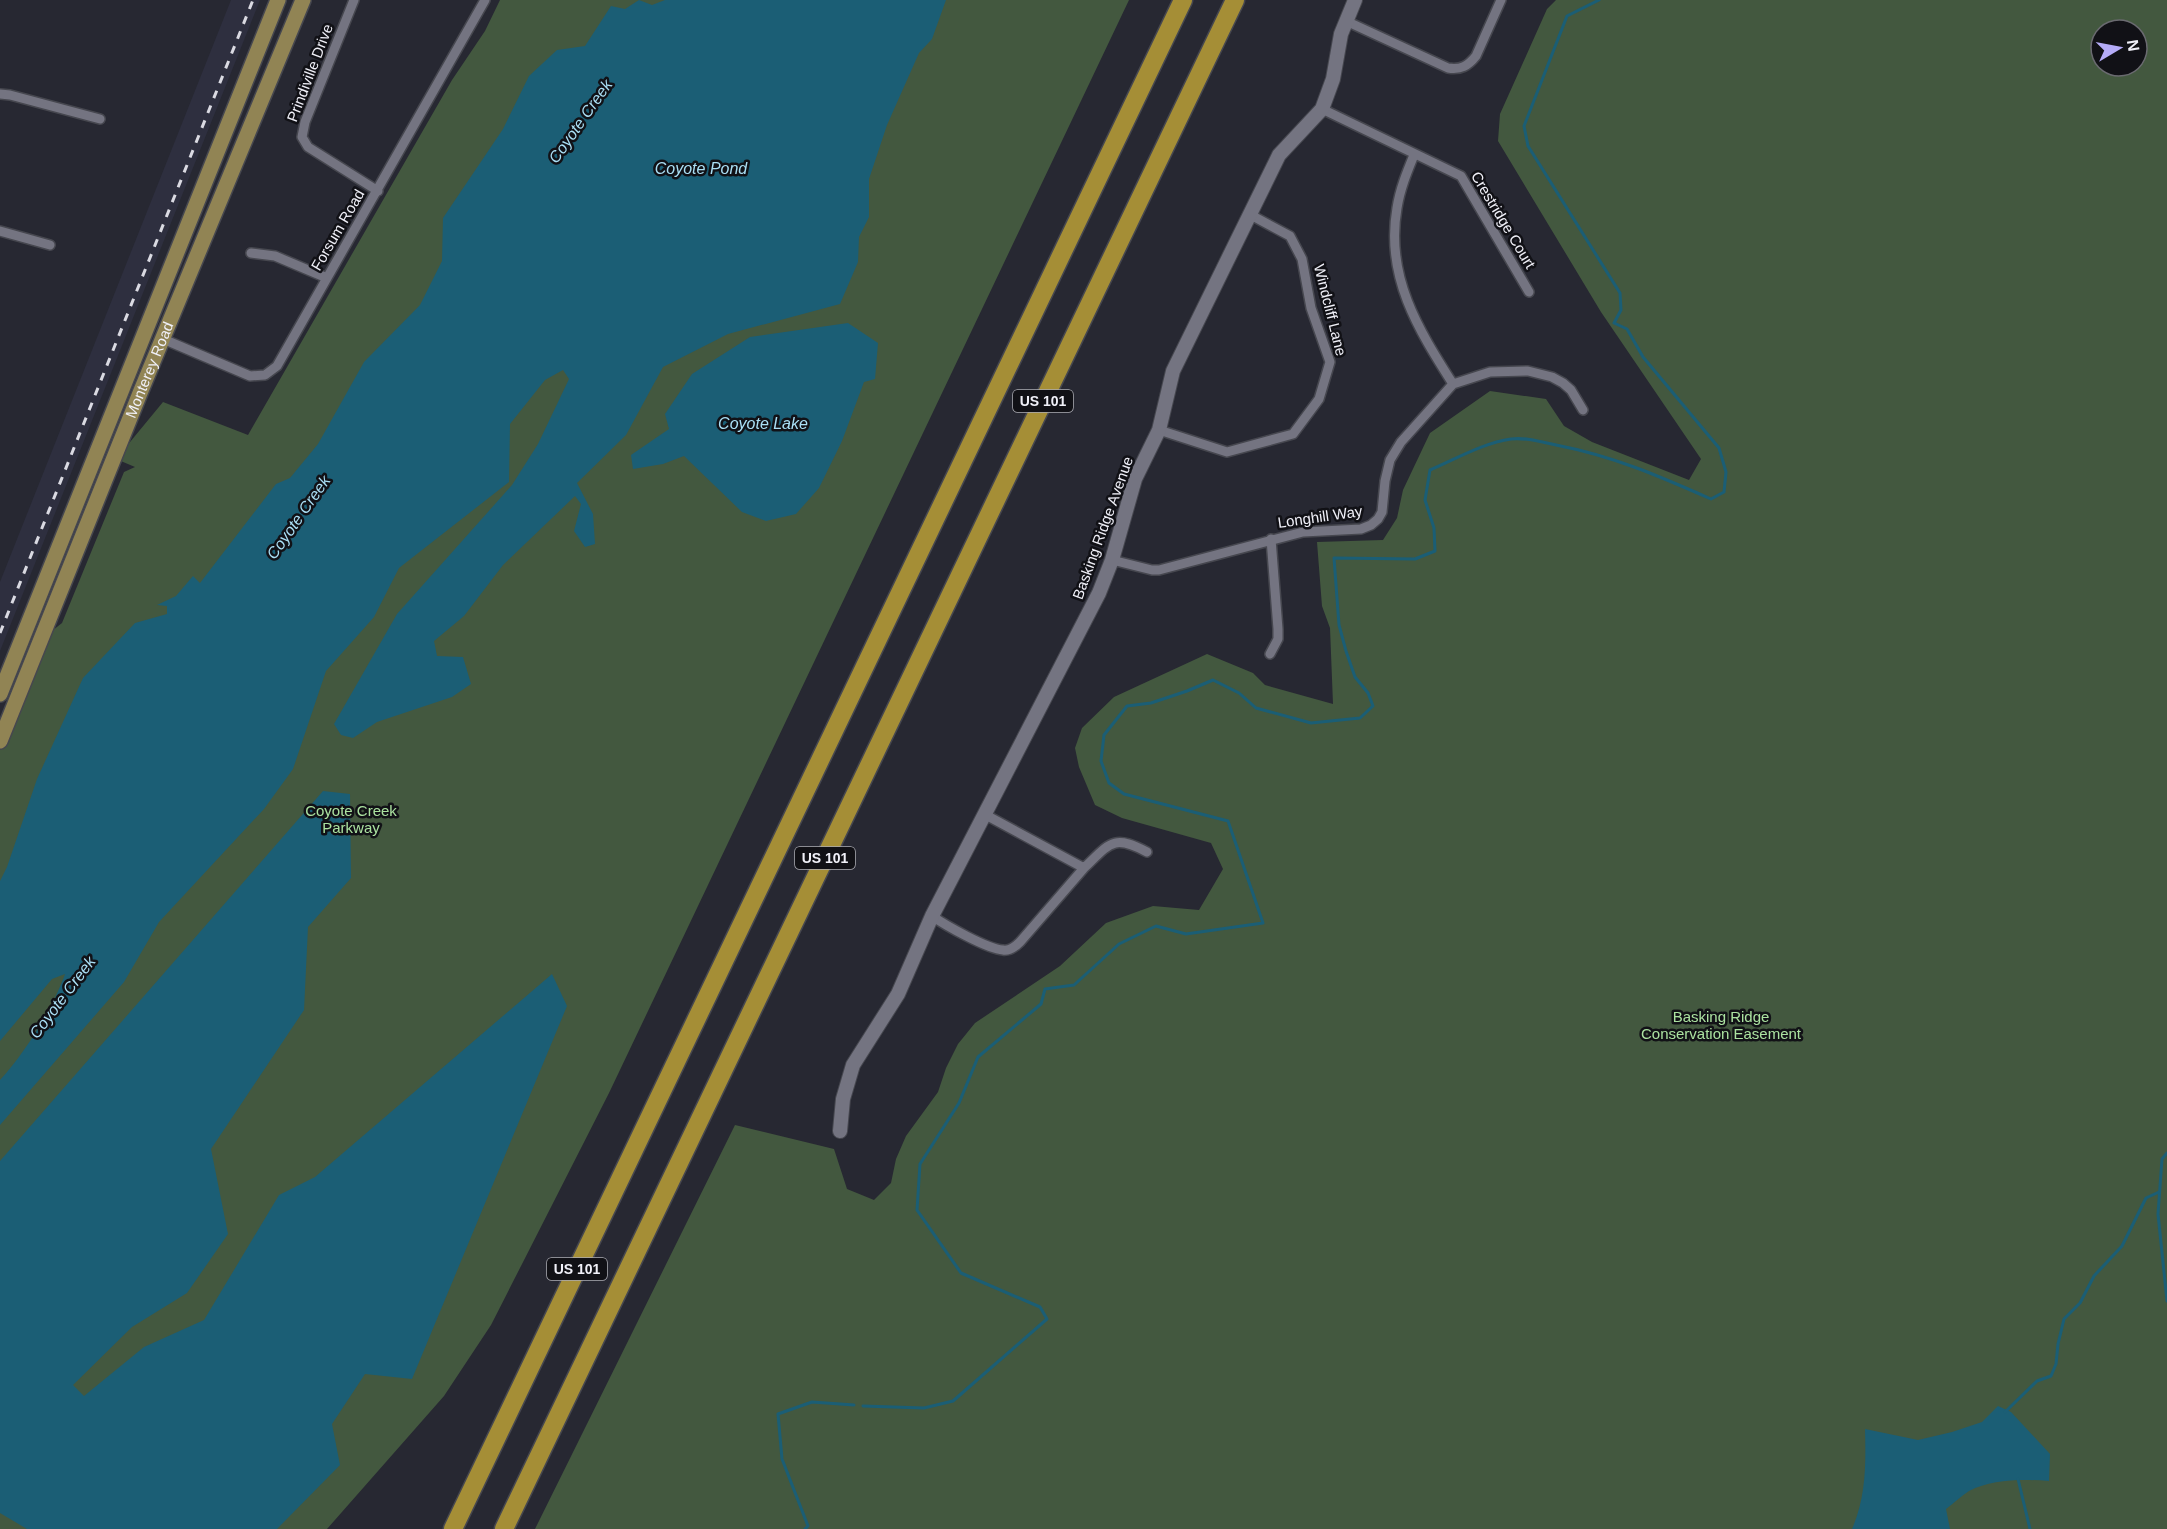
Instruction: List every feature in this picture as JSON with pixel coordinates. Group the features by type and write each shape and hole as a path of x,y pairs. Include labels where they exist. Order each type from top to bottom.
{"highway":[{"name":"US 101","path":"453,1529 1183,0"},
{"name":"US 101","path":"504,1529 1234,0"}],"main road":[{"name":"Monterey Road","path":"0,694 278,0"},
{"name":"Monterey Road","path":"0,741 303,0"}],"street":[{"name":"Prindiville Drive","path":"354,0 305,122 302,137 308,147 378,191"},
{"name":"Forsum Road","path":"163,339 250,376 265,375 277,366 485,0"},
{"name":"Basking Ridge Avenue","path":"840,1131 843,1099 853,1065 898,994 932,915 1099,593 1112,560 1135,479 1159,430 1173,371 1279,155 1322,109 1333,79 1337,47 1355,0"},
{"path":"1346,21 1448,68 1456,69 1470,63 1476,56 1501,0"},
{"path":"0,94 100,119"},
{"name":"Crestridge Court","path":"1322,109 1414,155 1456,173 1465,181 1529,292"},
{"path":"1414,155 1405,179 1395,220 1395,249 1399,275 1408,306 1417,325 1453,384 1490,372 1528,371 1552,377 1563,383 1571,390 1583,410"},
{"name":"Windcliff Lane","path":"1159,430 1227,452 1293,434 1319,399 1330,362 1311,308 1302,259 1290,236 1249,214"},
{"path":"0,231 50,245"},
{"path":"251,253 275,256 327,279"},
{"name":"Longhill Way","path":"1112,560 1159,570 1270,539 1303,532 1361,529 1371,525 1382,512 1390,460 1410,430 1453,384"},
{"path":"1270,539 1278,629 1278,639 1270,654"},
{"path":"984,814 1084,868"},
{"path":"932,915 994,948 1010,949 1020,942 1084,868 1106,847 1118,842 1128,842 1148,852"}],"shaded area":[{"path":"231,0 260,0 0,651 0,582"}],"green space":[{"name":"Coyote Creek Parkway","path":"500,0 1129,0 609,1093 491,1325 444,1396 327,1529 0,1529 0,742 43,638 62,623 124,472 135,467 116,459 163,402 248,435 452,80 485,31"},
{"name":"Basking Ridge Conservation Easement","path":"1556,0 2167,0 2167,1529 535,1529 735,1125 834,1149 847,1189 874,1200 891,1183 896,1159 906,1136 938,1092 946,1068 958,1044 975,1023 1060,966 1106,923 1153,906 1199,910 1223,869 1211,843 1122,818 1095,805 1079,767 1075,748 1082,728 1114,697 1207,654 1253,673 1265,685 1333,704 1330,628 1322,606 1317,542 1383,540 1397,518 1403,490 1430,433 1490,391 1546,399 1564,426 1592,442 1689,480 1701,459 1601,312 1498,141 1500,114 1547,9"}],"water":[{"name":"Coyote Pond","path":"639,0 652,5 665,0 946,0 932,39 919,53 887,125 869,179 869,217 859,237 858,262 840,304 728,334 663,367 626,435 577,483 593,514 595,544 585,547 574,531 581,504 575,496 503,565 464,616 434,641 437,656 463,657 471,684 452,697 377,722 353,738 341,735 334,724 397,614 512,485 538,444 569,379 563,370 545,380 510,424 509,482 399,568 374,617 326,671 293,769 264,809 159,922 124,982 0,1125 0,1080 37,1030 65,974 52,979 0,1041 0,881 7,867 37,779 83,678 135,623 167,614 167,606 157,605 176,596 193,576 200,583 276,484 290,478 318,444 364,362 420,305 442,261 443,218 503,129 529,76 557,50 585,46 611,6 625,9"},
{"name":"Coyote Lake","path":"848,323 878,343 875,379 864,382 842,441 819,488 796,514 766,521 742,512 684,456 663,464 633,469 631,455 669,429 665,414 692,374 750,337"},
{"path":"323,791 350,794 351,878 308,927 304,1010 211,1149 228,1234 187,1293 132,1327 73,1385 84,1396 144,1347 204,1320 279,1195 315,1177 552,974 567,1006 412,1379 365,1374 332,1424 340,1465 277,1529 27,1529 0,1513 0,1161"},
{"path":"1998,1406 2011,1412 2050,1454 2049,1481 1998,1482 1969,1491 1946,1509 1950,1529 1852,1529 1863,1493 1865,1429 1918,1440 1982,1422"}],"waterway":[{"path":"863,1406 924,1408 953,1401 1047,1319 1040,1307 961,1273 917,1210 920,1164 959,1103 978,1057 1041,1004 1045,989 1074,985 1119,944 1156,926 1186,934 1263,923 1228,821 1124,794 1109,783 1101,761 1104,735 1127,706 1151,703 1213,680 1239,693 1256,708 1311,723 1360,718 1373,706 1368,693 1355,677 1339,625 1334,558 1415,559 1435,551 1434,528 1425,500 1430,470 1490,444 1517,439 1540,441 1616,461 1711,499 1724,492 1726,472 1719,448 1643,357 1627,329 1614,323 1621,310 1620,293 1528,146 1524,126 1567,16 1599,0"},
{"path":"2167,1153 2162,1159 2158,1214 2167,1301"},
{"path":"2005,1412 2037,1381 2051,1376 2056,1364 2064,1319 2080,1303 2094,1276 2122,1246 2146,1198 2159,1192"},
{"path":"805,1529 808,1526 782,1459 778,1414 812,1402 854,1405"},
{"path":"2018,1479 2030,1529"}],"railway":[{"path":"0,633 253,0"}],"water label":[{"name":"Coyote Creek","path":"580,121"},
{"name":"Coyote Creek","path":"298,517"},
{"name":"Coyote Creek","path":"62,997"}]}
